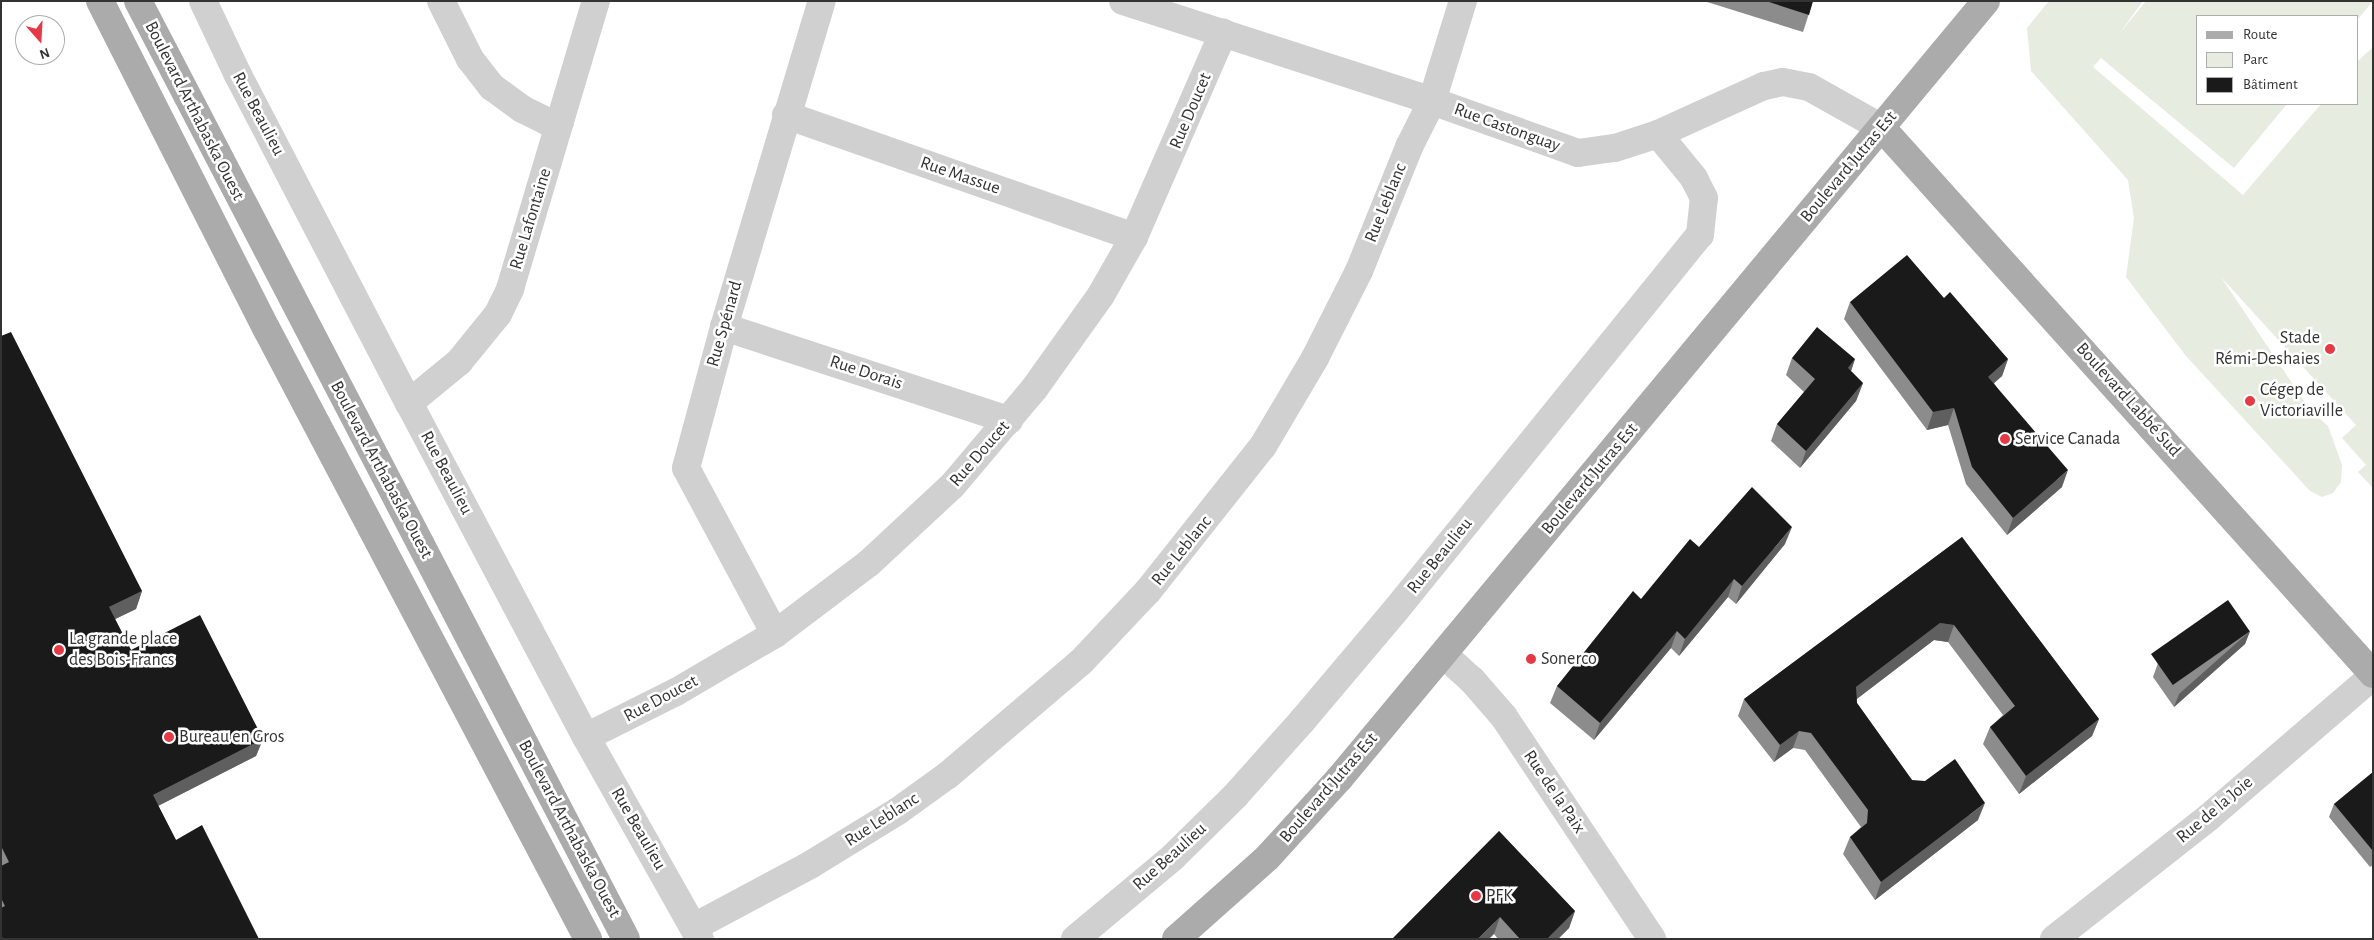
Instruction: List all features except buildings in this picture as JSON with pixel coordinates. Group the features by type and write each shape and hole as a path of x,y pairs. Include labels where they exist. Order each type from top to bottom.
{"main road":[{"name":"Boulevard Arthabaska Ouest","path":"100,1 266,328 588,939"},
{"name":"Boulevard Arthabaska Ouest","path":"138,1 626,939"},
{"name":"Boulevard Jutras Est","path":"1176,939 1267,858 1444,655 1986,1"},
{"name":"Boulevard Labbé Sud","path":"1882,128 2373,675"}],"street":[{"name":"Rue Beaulieu","path":"203,1 237,73 586,737 697,933"},
{"path":"441,1 470,59 492,87 522,109 547,121 560,122"},
{"name":"Rue Lafontaine","path":"409,403 459,362 498,314 510,289 596,1"},
{"name":"Rue Spénard","path":"775,634 686,468 724,327 786,115 822,1"},
{"name":"Rue Castonguay","path":"1123,1 1432,101 1578,153 1615,148 1658,134 1764,86 1783,82 1809,88 1882,128"},
{"name":"Rue Leblanc","path":"697,933 898,811 948,775 1081,662 1148,592 1264,446 1315,358 1358,271 1409,147 1432,101 1463,1"},
{"name":"Rue Doucet","path":"586,737 676,692 775,634 876,556 952,486 1009,420 1101,295 1134,237 1223,33"},
{"name":"Rue Massue","path":"786,115 1134,237"},
{"name":"Rue Beaulieu","path":"1075,939 1173,857 1236,796 1302,721 1700,235 1704,222 1704,198 1694,178 1658,134"},
{"name":"Rue Dorais","path":"724,327 1009,420"},
{"name":"Rue de la Paix","path":"1444,655 1472,680 1504,717 1641,934"},
{"name":"Rue de la Joie","path":"2054,939 2209,816 2373,675"}],"green space":[{"path":"2049,1 2143,1 2119,34 2146,1 2373,1 2359,18 2359,15 2196,15 2196,105 2286,105 2234,168 2101,58 2093,67 2243,195 2320,105 2359,105 2359,60 2373,47 2373,488 2358,472 2366,465 2342,438 2356,425 2221,277 2310,410 2328,426 2342,465 2341,482 2333,493 2322,497 2310,491 2186,356 2126,277 2134,218 2128,180 2031,71 2027,28"}],"place":[{"name":"Stade Rémi-Deshaies","path":"2330,349"},
{"name":"Cégep de Victoriaville","path":"2250,401"},
{"name":"Service Canada","path":"2005,439"},
{"name":"La grande place des Bois-Francs","path":"59,650"},
{"name":"Sonerco","path":"1531,659"},
{"name":"Bureau en Gros","path":"169,737"},
{"name":"PFK","path":"1476,896"}]}
